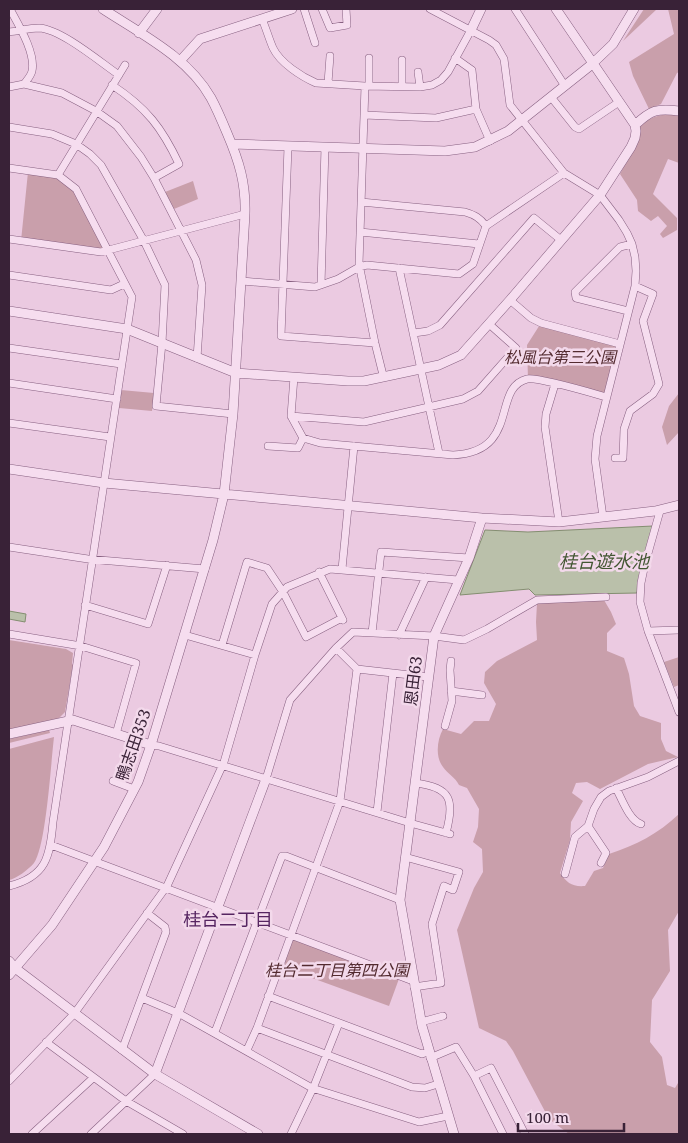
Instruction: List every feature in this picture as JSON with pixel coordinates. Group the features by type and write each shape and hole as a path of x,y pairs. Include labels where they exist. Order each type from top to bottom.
{"street":[{"path":"10,9 21,30 33,62 32,73 24,84"},
{"name":"鴨志田353","path":"11,968 52,925 95,863 134,789 151,745 205,569 224,494 233,414 245,214 243,178 232,144 211,98 196,76 180,61 103,9"},
{"path":"139,33 157,9"},
{"path":"180,61 200,39 292,9"},
{"path":"304,9 316,43"},
{"path":"322,9 330,28 347,25 346,9"},
{"path":"430,9 496,45 504,59 510,105 564,173 600,195 619,220 632,244 636,271 635,286 597,436 595,460 603,517"},
{"path":"262,18 274,50 282,60 316,83 420,87 432,85 441,80 471,30 481,9"},
{"path":"515,9 565,86"},
{"path":"9,311 127,329 236,373 364,381 383,375 439,365 461,355 600,195 635,138 635,125 556,9"},
{"path":"232,144 445,151 475,147 490,141 522,121 614,44 630,11"},
{"path":"9,32 39,28 48,29 71,42 119,75"},
{"path":"328,84 330,56"},
{"path":"369,58 362,148 359,267 383,375"},
{"path":"455,58 472,70 476,109 490,141"},
{"path":"402,60 402,86"},
{"path":"58,175 125,66"},
{"path":"418,72 420,87"},
{"path":"9,87 24,84 62,93 96,111 116,126 137,149 196,260 202,285 197,358"},
{"path":"112,85 148,114 166,137 179,164 154,178"},
{"path":"551,97 575,127 579,128 619,102"},
{"path":"364,115 436,118 476,109"},
{"path":"635,125 649,113 663,109 679,111"},
{"path":"9,127 52,134 76,144 101,165 144,241 165,285 156,406 233,414"},
{"path":"288,146 281,336 375,343"},
{"path":"321,284 325,147"},
{"path":"9,168 58,175 76,190 132,297 51,845 44,866 23,882 9,886"},
{"path":"242,281 315,287 338,279 359,267 367,265 459,274 473,264 486,226 564,173"},
{"path":"361,202 465,212 481,219 486,226"},
{"path":"9,239 101,252 245,214"},
{"path":"414,333 428,331 440,325 534,218 562,240"},
{"path":"360,232 479,244"},
{"path":"628,311 576,298 575,292 620,248 632,244"},
{"path":"399,268 439,453"},
{"path":"9,275 111,290 124,284"},
{"path":"615,458 623,458 624,429 630,411 653,394 659,384 643,321 652,294 635,286"},
{"path":"510,300 531,318 541,323 620,344"},
{"path":"292,416 364,422 464,399 478,391 516,348 489,324"},
{"path":"9,348 121,364"},
{"path":"294,377 292,416 303,438 320,443 453,455 467,454 479,450 489,443 500,427 512,389 528,379 606,397"},
{"path":"9,383 116,399"},
{"path":"554,384 546,414 545,427 559,522"},
{"path":"9,422 110,437"},
{"path":"268,446 298,448 303,438"},
{"path":"342,569 354,446"},
{"path":"9,469 104,483 482,518 559,522 660,511 679,506"},
{"path":"660,511 641,583 640,602 648,631 679,712"},
{"name":"恩田63","path":"454,1134 429,1055 421,1022 400,900 434,636 468,558 482,518"},
{"path":"9,547 92,558 205,569"},
{"path":"372,633 381,552 468,558"},
{"path":"222,645 247,562 267,568 283,592 306,636 343,619 319,572"},
{"path":"85,605 148,624 167,565"},
{"path":"9,1081 74,1014 165,888 224,762 272,604 286,587 330,569 458,580"},
{"path":"398,635 426,577"},
{"path":"91,1134 155,1074 266,779 290,700 351,632 434,636 464,640 537,600 606,597"},
{"path":"648,631 679,630"},
{"path":"9,634 81,646 136,663 116,734"},
{"path":"185,634 255,655"},
{"path":"336,648 357,668 428,676"},
{"path":"445,726 452,701 451,661"},
{"path":"246,1050 257,1028 340,801 357,668"},
{"path":"377,812 393,673"},
{"path":"451,691 482,695"},
{"path":"9,734 69,720 448,834 451,813 444,792 437,787 415,783"},
{"path":"565,874 575,837 588,826 594,809 602,797 616,788 648,777 679,760"},
{"path":"113,781 134,789"},
{"path":"616,788 636,822 641,824"},
{"path":"588,826 606,853 601,863"},
{"path":"51,845 414,984 441,983 432,924 444,886 454,890 459,872 405,857"},
{"path":"215,1032 282,856 400,900"},
{"path":"122,1050 166,932 165,927 147,913"},
{"path":"11,968 155,1074 258,1134"},
{"path":"268,996 422,1054 429,1055 456,1047 474,1076 503,1134"},
{"path":"142,998 179,1013 215,1032 312,1088 419,1122 448,1116"},
{"path":"421,1022 440,1019"},
{"path":"291,1134 339,1023"},
{"path":"257,1028 412,1087 424,1088 438,1084"},
{"path":"46,1042 126,1102 183,1134"},
{"path":"474,1076 491,1068 525,1134"},
{"path":"32,1134 93,1078"}],"green space":[{"path":"644,9 657,9 623,41"},
{"path":"668,9 679,9 679,72 661,104 649,109 633,76 629,62 674,34"},
{"path":"670,114 679,116 679,163 668,159 653,194 677,218 677,230 663,238 660,234 667,226 658,216 651,221 638,211 637,200 620,174 638,139 639,127 653,118"},
{"path":"28,172 58,175 76,189 107,251 21,241"},
{"path":"193,181 198,199 174,209 165,192"},
{"name":"松風台第三公園","path":"541,323 620,344 605,395 528,379 527,345"},
{"path":"121,390 154,393 152,411 119,408"},
{"path":"679,393 679,432 667,445 662,427 669,406"},
{"path":"604,600 616,624 607,633 607,651 624,658 629,674 634,706 640,716 661,723 661,739 666,751 678,757 648,764 600,789 587,782 576,783 572,793 583,801 571,822 570,840 560,873 570,884 585,886 594,871 603,868 609,854 646,838 679,814 679,911 668,930 670,971 652,1000 650,1042 662,1057 667,1085 675,1088 678,1083 679,1068 679,1134 569,1134 549,1119 506,1041 479,1028 457,930 474,888 483,872 482,849 473,842 478,827 479,809 467,788 459,785 440,763 438,743 441,733 443,729 461,734 474,721 489,721 496,704 484,683 485,672 497,661 537,640 537,603"},
{"path":"9,640 66,649 73,653 73,665 65,712 58,719 9,730"},
{"path":"679,657 679,685 674,687 664,662"},
{"path":"49,730 50,733 9,743 9,739"},
{"path":"54,737 45,823 38,854 34,863 29,868 19,876 9,880 9,749"},
{"name":"桂台二丁目第四公園","path":"290,935 400,976 389,1006 279,966"}],"water":[{"name":"桂台遊水池","path":"653,526 637,593 535,595 529,589 460,595 485,530 528,532"},
{"path":"9,611 26,614 25,622 9,619"}],"district":[{"name":"桂台二丁目","path":"228,919"}]}
